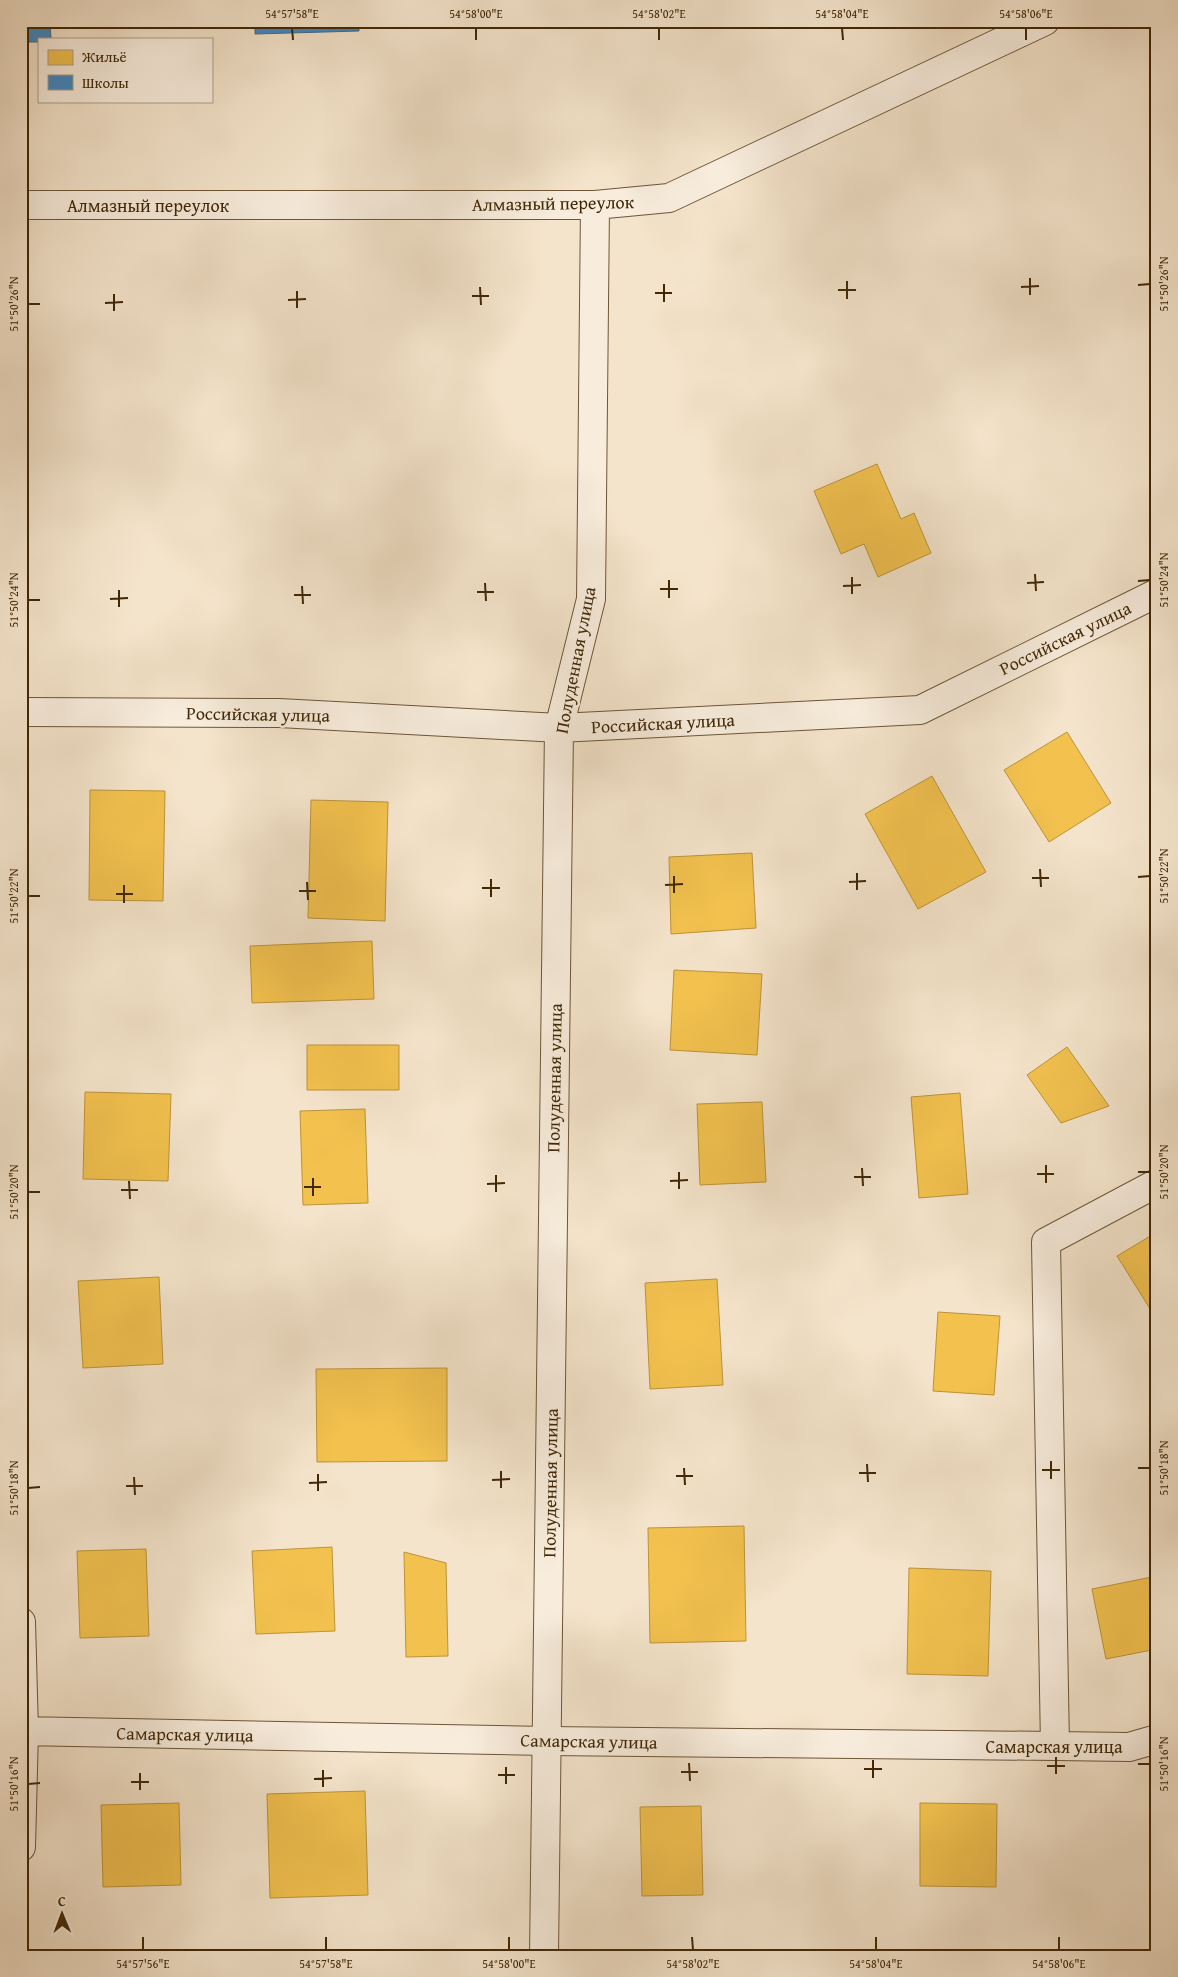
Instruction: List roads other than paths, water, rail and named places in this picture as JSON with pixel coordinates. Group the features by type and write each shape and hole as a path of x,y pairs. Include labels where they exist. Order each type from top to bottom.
{"street":[{"name":"Алмазный переулок","path":"21,204 595,205 669,198 1045,21"},
{"name":"Полуденная улица","path":"544,1956 559,728 592,599 595,205"},
{"name":"Российская улица","path":"21,712 279,713 559,728 920,710 1157,592"},
{"path":"1055,1746 1046,1242 1157,1183"},
{"path":"21,1622 23,1731 21,1847"},
{"name":"Самарская улица","path":"23,1731 546,1741 1129,1747 1157,1739"}]}
